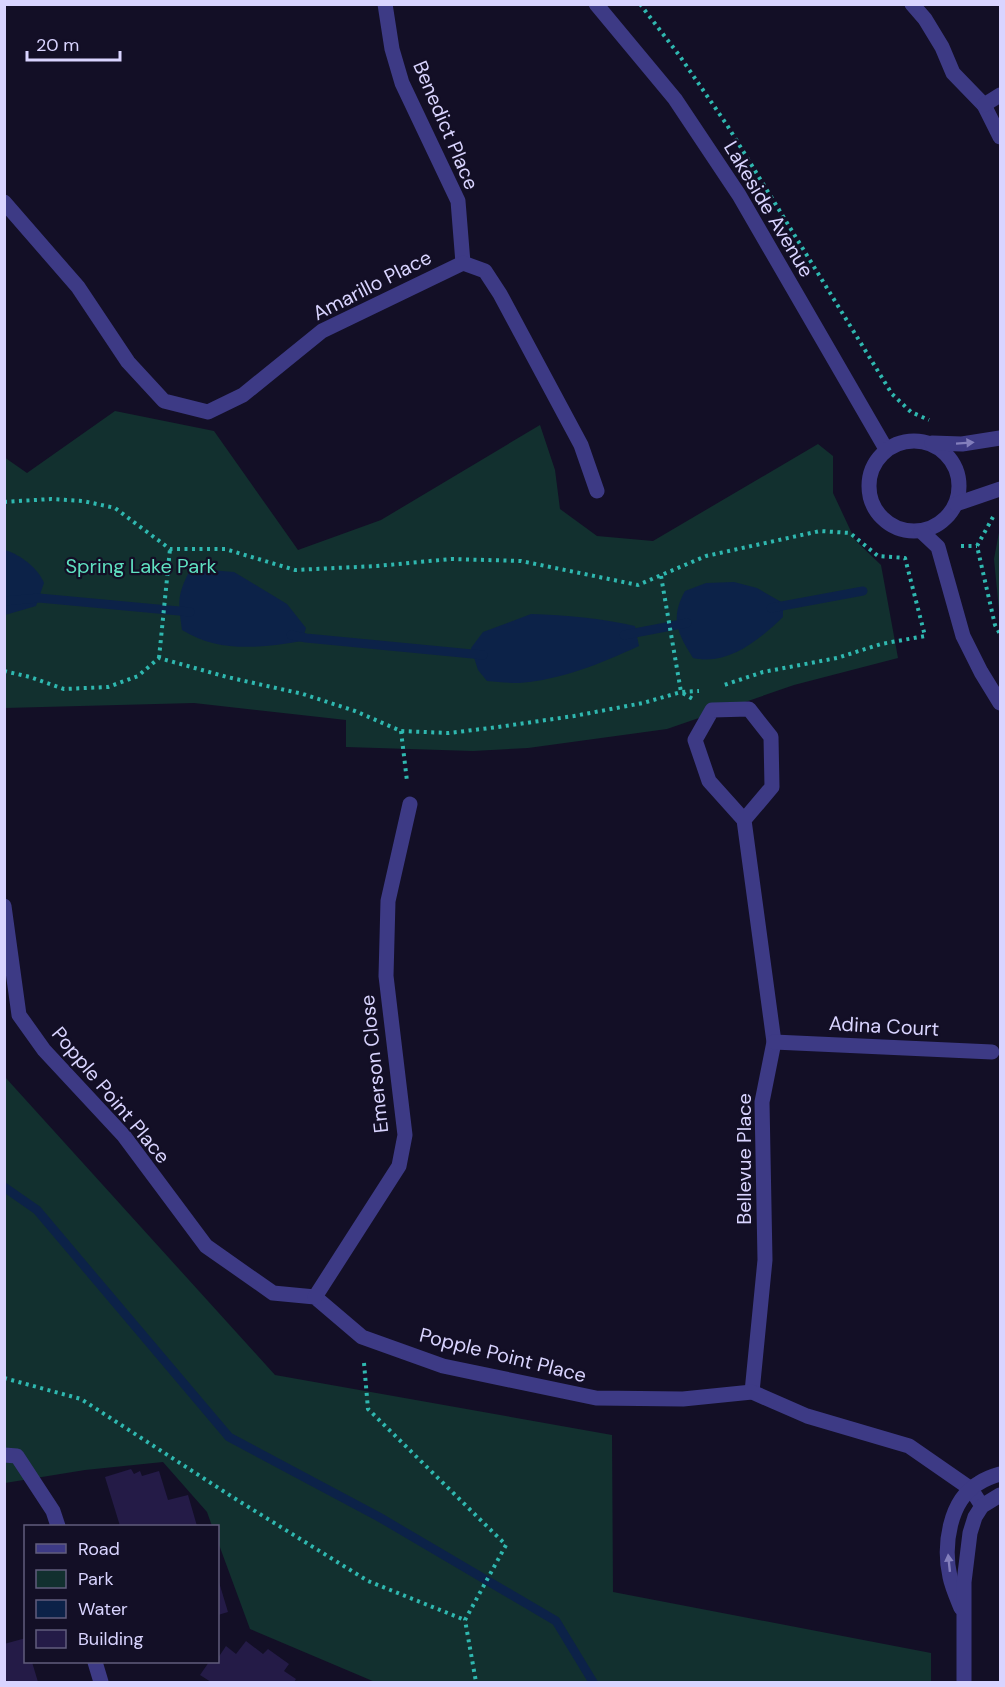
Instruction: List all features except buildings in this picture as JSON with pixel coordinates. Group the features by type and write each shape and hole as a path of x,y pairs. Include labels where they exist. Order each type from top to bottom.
{"street":[{"name":"Benedict Place","path":"385,4 392,49 402,83 458,201 462,263"},
{"name":"Lakeside Avenue","path":"596,4 675,99 739,195 886,449"},
{"path":"912,4 931,28 953,73 984,105 1000,137"},
{"path":"984,105 1000,94"},
{"name":"Amarillo Place","path":"4,202 78,287 128,362 164,401 208,412 243,395 322,331 462,263 485,272 500,294 581,446 597,491"},
{"path":"929,442 951,459 957,472 959,485 956,504 944,520 933,527 921,531 906,531 892,526 880,516 872,503 868,489 870,474 876,460 886,449 900,442 914,440 962,444 1000,438"},
{"path":"956,504 1000,489"},
{"path":"921,531 938,546 963,636 1000,703"},
{"path":"749,709 771,737 771,787 744,820 709,781 695,740 712,710 749,709"},
{"name":"Emerson Close","path":"315,1297 399,1166 405,1135 386,976 388,901 411,804"},
{"name":"Bellevue Place","path":"744,820 774,1042 762,1102 765,1260 752,1392"},
{"name":"Popple Point Place","path":"4,906 20,1015 44,1050 124,1136 206,1246 273,1293 315,1297 362,1337 443,1366 596,1398 683,1399 752,1392 807,1416 909,1446 971,1489 982,1506"},
{"name":"Adina Court","path":"774,1042 992,1052"},
{"path":"4,1455 17,1456 53,1511 57,1525"},
{"path":"965,1619 950,1577 948,1530 958,1506 971,1489 977,1483 1000,1474"},
{"path":"964,1683 964,1582 970,1533 975,1517 982,1506 1000,1495"},
{"path":"95,1663 101,1683"}],"path":[{"path":"640,4 680,55 727,125 892,394 911,412 930,420"},
{"path":"4,502 51,499 83,501 115,508 170,549 225,549 295,570 377,566 450,559 521,561 638,585 706,556 820,531 850,533 878,556 905,558 925,636 881,644 837,658 763,672 718,687"},
{"path":"994,515 978,546 995,625 1000,634"},
{"path":"4,671 30,676 64,689 108,687 138,676 159,658 170,549"},
{"path":"661,576 681,692"},
{"path":"159,658 227,677 303,694 355,711 401,731 449,734 563,718 643,703 681,692 706,691"},
{"path":"401,731 411,804"},
{"path":"362,1337 368,1410 506,1545 465,1620 476,1683"},
{"path":"4,1378 81,1399 368,1581 465,1620"}],"green space":[{"name":"Spring Lake Park","path":"115,411 214,431 298,550 381,520 540,425 555,470 560,509 597,536 653,541 818,444 833,456 833,493 855,540 881,565 898,658 794,685 667,729 528,748 473,751 346,747 346,720 194,703 5,708 4,457 27,473"},
{"path":"1000,527 1000,620 994,559"},
{"path":"5,1077 275,1375 612,1435 613,1592 931,1653 931,1682 375,1682 250,1629 219,1545 219,1525 212,1525 207,1512 163,1462 85,1470 5,1483"}],"water":[{"path":"5,550 28,563 38,572 44,583 36,606 5,615"},
{"path":"210,570 234,572 287,604 306,628 302,641 240,647 210,642 182,630 179,602 188,574"},
{"path":"734,582 757,588 783,603 783,617 764,634 731,655 706,659 693,658 677,625 678,609 685,591 706,583"},
{"path":"531,614 583,617 635,626 639,646 596,664 550,678 519,683 487,681 478,670 471,648 483,632"}],"waterway":[{"path":"771,608 863,591"},
{"path":"4,601 39,598 190,612"},
{"path":"624,635 687,623"},
{"path":"291,635 483,655"},
{"path":"4,1187 37,1210 229,1437 379,1517 556,1621 593,1682"}]}
